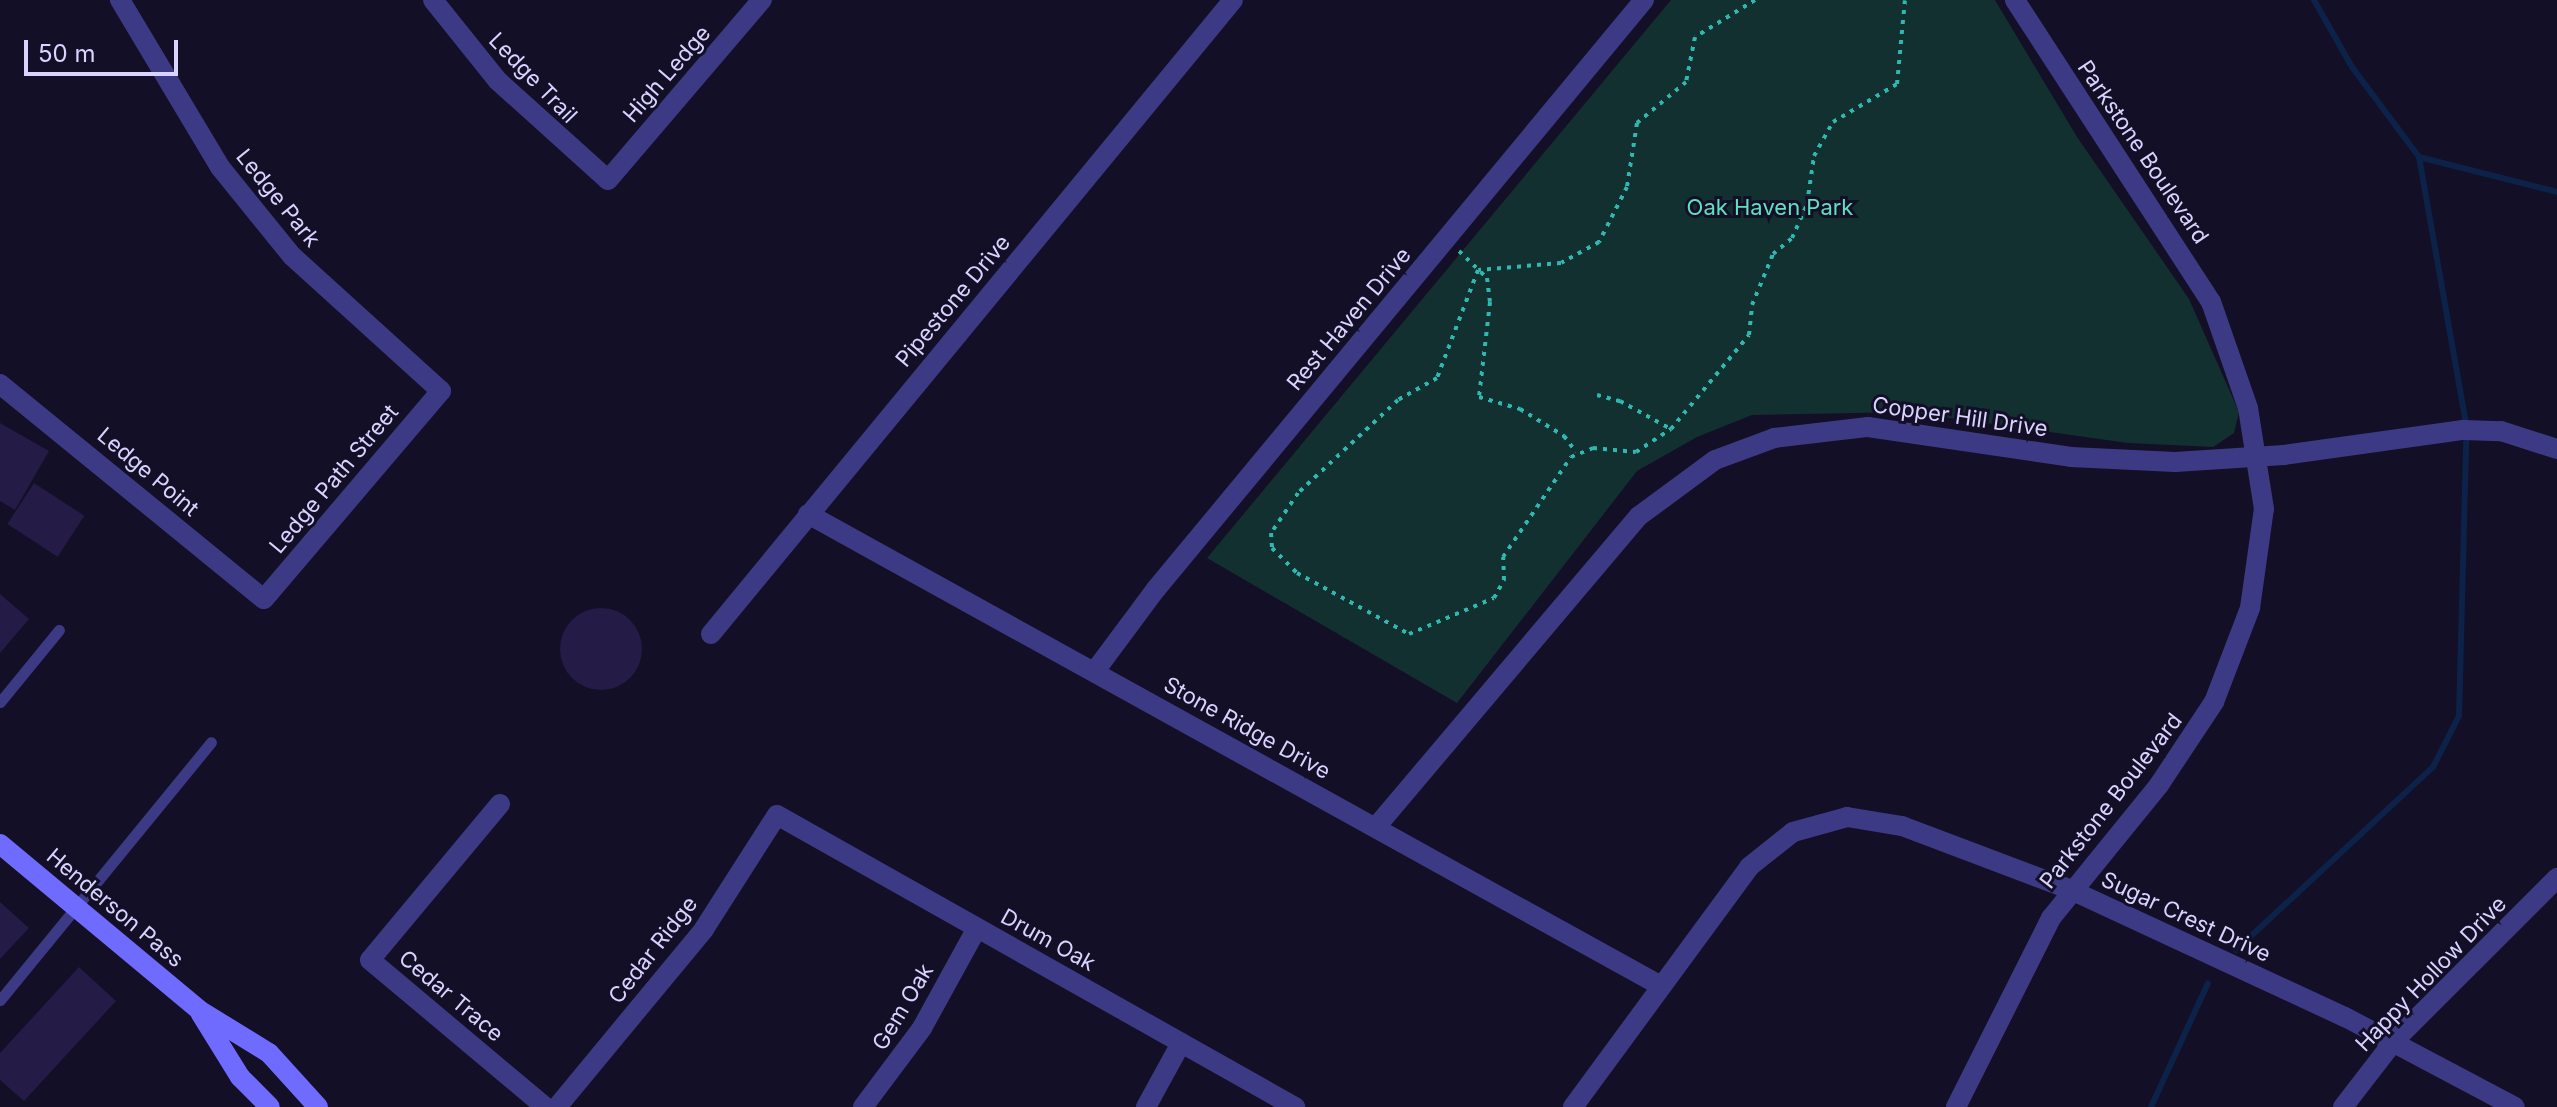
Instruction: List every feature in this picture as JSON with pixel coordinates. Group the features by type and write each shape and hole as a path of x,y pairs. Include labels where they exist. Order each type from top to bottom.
{"street":[{"name":"Ledge Park","path":"120,0 220,167 292,256 441,391"},
{"name":"Ledge Trail","path":"433,0 497,80 608,180"},
{"name":"High Ledge","path":"608,180 762,0"},
{"name":"Pipestone Drive","path":"711,634 1233,0"},
{"name":"Rest Haven Drive","path":"1095,671 1156,589 1644,0"},
{"name":"Parkstone Boulevard","path":"1956,1107 2036,943 2071,890 2189,745 2234,656 2261,560 2264,509 2232,354 2193,269 2015,0"},
{"name":"Ledge Point","path":"0,384 264,599"},
{"name":"Ledge Path Street","path":"264,599 441,391"},
{"name":"Copper Hill Drive","path":"1376,827 1639,516 1688,476 1744,448 1805,431 1868,427 2071,457 2175,462 2255,457 2463,430 2501,431 2557,449"},
{"name":"Stone Ridge Drive","path":"808,514 1661,986"},
{"name":"Cedar Trace","path":"500,804 370,960 545,1107"},
{"name":"Drum Oak","path":"777,815 1295,1107"},
{"name":"Cedar Ridge","path":"557,1107 704,929 777,815"},
{"name":"Sugar Crest Drive","path":"1573,1107 1749,867 1781,840 1819,822 1847,817 1902,826 2071,890 2394,1041 2515,1107"},
{"name":"Henderson Pass","path":"0,844 199,1010 269,1053 318,1107"},
{"name":"Happy Hollow Drive","path":"2343,1107 2394,1041 2557,878"},
{"name":"Gem Oak","path":"863,1107 922,1028 977,928"},
{"name":"Henderson Pass","path":"199,1010 240,1077 270,1107"},
{"path":"1146,1107 1181,1043"}],"lane":[{"path":"0,702 59,630"},
{"path":"0,1000 211,742"}],"path":[{"path":"1479,270 1561,263 1599,242 1627,187 1637,123 1686,82 1695,37 1755,0"},
{"path":"1479,270 1437,378 1398,400 1329,461 1271,533 1272,548 1297,573 1409,634 1500,592 1503,557 1576,452 1593,448 1636,452 1671,429 1749,335 1752,305 1773,254 1792,238 1807,204 1814,156 1833,122 1897,84 1905,0"},
{"path":"1446,239 1487,278 1490,302 1479,397 1520,409 1564,436 1576,452"},
{"path":"1597,395 1620,401 1671,429"}],"green space":[{"name":"Oak Haven Park","path":"1671,0 1995,0 2077,137 2189,299 2239,412 2234,433 2213,447 2128,443 1907,412 1752,415 1697,437 1637,471 1457,703 1207,558"}],"building":[{"path":"0,423 49,451 15,510 0,501"},
{"path":"34,483 84,516 58,557 7,524"},
{"path":"0,594 29,619 0,653"},
{"path":"601,608 617,611 630,620 639,633 642,649 639,665 630,678 617,687 601,690 585,687 572,678 563,665 560,649 563,633 572,620 585,611"},
{"path":"0,902 29,928 0,959"},
{"path":"79,967 116,1001 24,1101 0,1080 0,1053"}],"waterway":[{"path":"2314,0 2352,67 2419,157 2557,192"},
{"path":"2419,157 2465,419"},
{"path":"2236,950 2433,767 2459,716 2466,441"},
{"path":"2151,1107 2208,983"}]}
